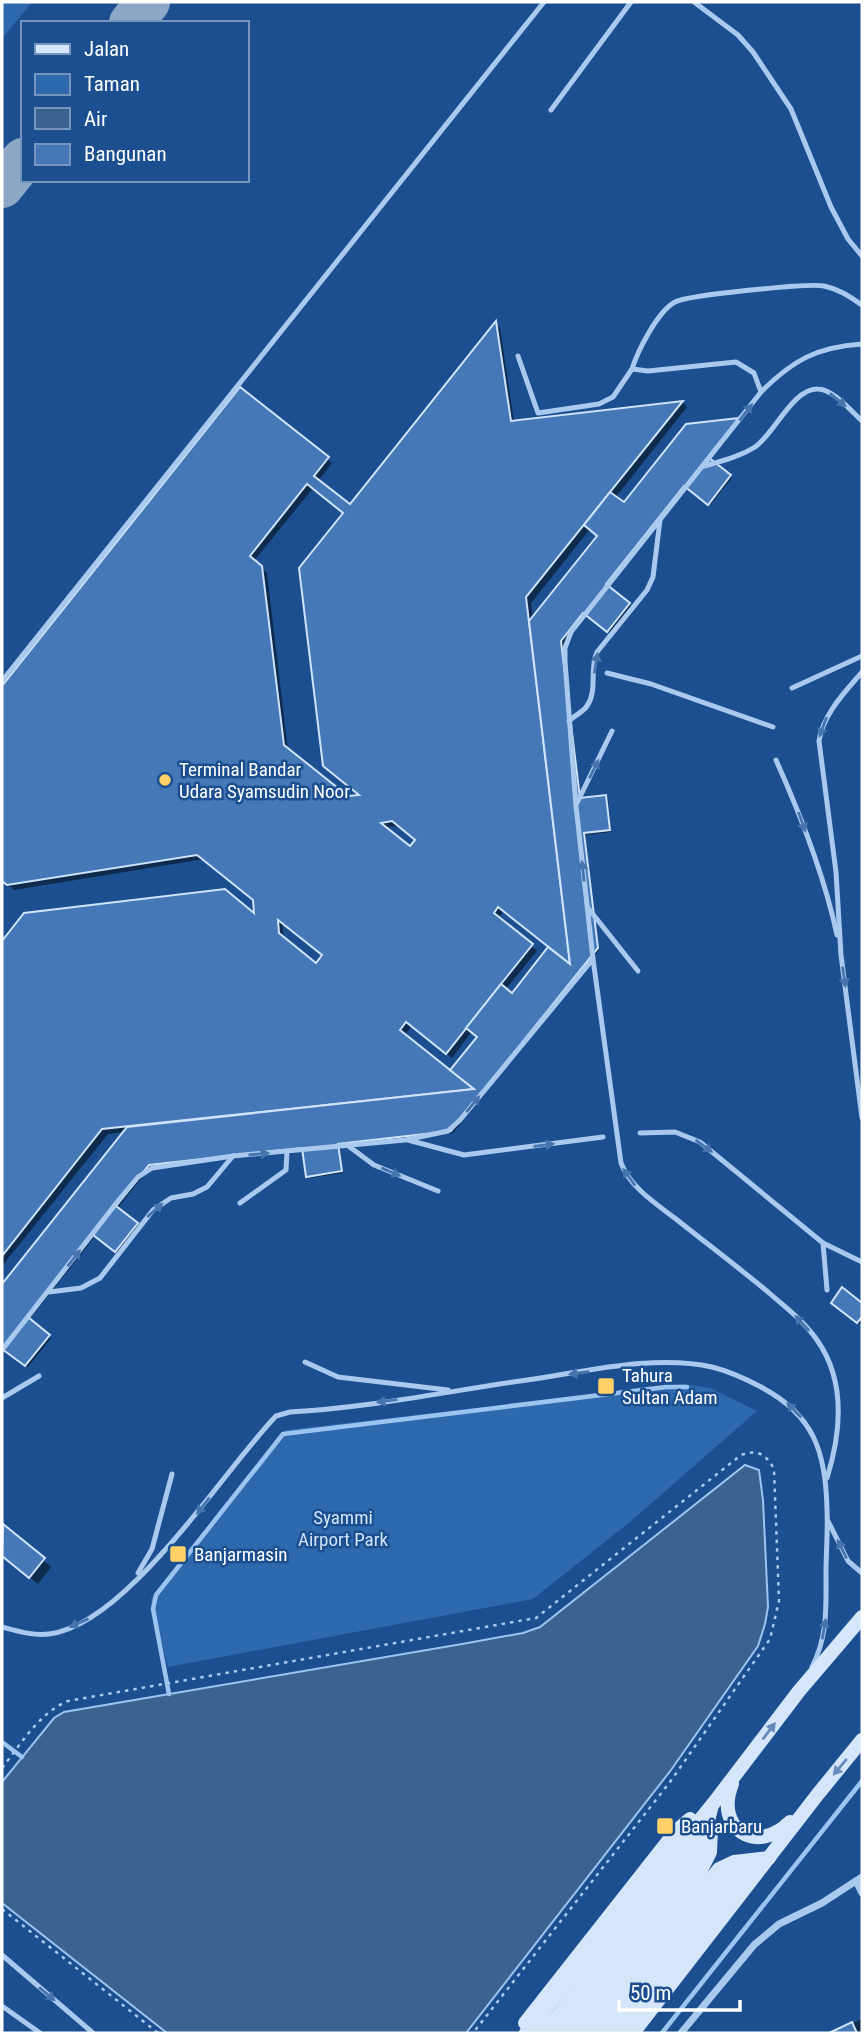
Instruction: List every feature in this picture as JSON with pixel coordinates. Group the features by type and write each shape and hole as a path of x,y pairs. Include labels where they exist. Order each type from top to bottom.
{"street":[{"path":"526,2033 713,1804 799,1691 862,1617"},
{"path":"633,2033 862,1740"},
{"path":"740,1769 727,1798 727,1814 738,1831 748,1836 760,1838 784,1828 818,1794"},
{"path":"519,2033 540,2002 676,1831 694,1815 713,1804"},
{"path":"540,2033 557,2017 680,1861 713,1804"},
{"path":"555,2033 568,2022 690,1867 701,1848 713,1804"},
{"path":"573,2033 699,1874 710,1852 713,1804"},
{"path":"588,2033 719,1869 734,1862 769,1858"},
{"path":"602,2033 726,1878 769,1858"},
{"path":"618,2033 743,1877 769,1858"},
{"path":"681,2033 754,1945 779,1924 822,1903 859,1879 862,1893"}],"lane":[{"path":"2,681 544,2"},
{"path":"551,110 631,2"},
{"path":"694,2 738,35 753,52 791,109 831,207 848,239 862,256"},
{"path":"518,356 538,413 599,404 613,397 632,369 637,353 664,312 676,301 761,290 823,286 844,293 862,306"},
{"path":"799,1691 819,1654 826,1626 827,1478 835,1450 839,1405 835,1382 818,1341 798,1318 668,1213 625,1174 621,1163 587,907 576,806 565,648 571,632 761,392 797,360 817,352 862,344"},
{"path":"632,369 648,371 736,362 754,373 761,392"},
{"path":"704,466 738,457 764,440 797,398 808,390 821,388 830,393 862,421"},
{"path":"569,721 587,706 594,687 593,661 597,652 647,590 653,577 660,520"},
{"path":"792,688 862,656"},
{"path":"862,672 828,716 821,728 819,741 836,873 841,955 862,1118"},
{"path":"607,673 651,684 773,727"},
{"path":"576,806 611,732"},
{"path":"776,760 827,890 841,955"},
{"path":"587,907 638,971"},
{"path":"2,1350 138,1177 152,1168 233,1156 404,1139 448,1131 593,959"},
{"path":"640,1133 675,1132 700,1142 823,1243 862,1262"},
{"path":"404,1139 464,1155 603,1137"},
{"path":"346,1145 374,1165 438,1191"},
{"path":"240,1203 286,1170 287,1151"},
{"path":"48,1292 80,1288 100,1278 152,1210 171,1198 193,1194 206,1186 233,1156"},
{"path":"823,1243 827,1290"},
{"path":"305,1362 338,1377 454,1391"},
{"path":"2,1627 23,1633 50,1634 85,1621 107,1606 188,1525 276,1416 290,1412 314,1411 625,1366 671,1363 715,1368 755,1384 794,1408 810,1428 827,1478"},
{"path":"2,1398 39,1376"},
{"path":"133,1582 152,1549 172,1474"},
{"path":"828,1521 848,1560 862,1573"},
{"path":"2,1955 93,2033"},
{"path":"2,2006 40,2033"}],"path":[{"path":"2,1768 44,1715 68,1700 536,1618 741,1455 751,1451 761,1453 774,1469 779,1601 770,1639 670,1782 473,2033"},
{"path":"2,1909 158,2033"}],"green space":[{"path":"2,2 32,2 2,39"},
{"name":"Syammi Airport Park","path":"683,1384 710,1388 757,1411 630,1522 533,1599 168,1667 151,1599 286,1430"}],"water":[{"path":"745,1465 759,1470 763,1500 768,1607 758,1646 671,1770 466,2033 167,2033 2,1903 2,1782 54,1718 64,1712 462,1644 523,1633 540,1627"}],"building":[{"name":"Terminal Bandar Udara Syamsudin Noor","path":"496,321 511,421 683,401 526,597 570,964 498,907 494,913 533,944 446,1054 406,1022 400,1030 474,1089 102,1129 2,1256 2,941 24,913 225,889 254,913 253,900 197,855 7,885 2,881 2,686 240,387 329,457 314,476 350,504","holes":["307,484 343,513 299,568 323,766 359,795 348,796 284,745 262,566 250,556","392,821 415,840 410,846 381,823","278,920 322,955 316,963 279,933"]},
{"path":"739,418 708,457 731,475 708,505 684,486 606,584 630,603 607,632 583,613 561,641 580,798 606,795 610,830 584,833 598,948 451,1131 338,1144 342,1171 306,1177 302,1148 149,1165 116,1206 138,1223 115,1252 93,1235 28,1317 50,1335 25,1366 2,1349 2,1284 127,1127 474,1089 450,1070 477,1037 466,1028 501,984 512,993 548,947 570,964 529,621 597,536 584,525 610,492 624,502 686,424"},
{"path":"842,1287 862,1303 862,1317 857,1323 831,1303"},
{"path":"3,1524 45,1558 29,1578 2,1556"},
{"path":"852,2022 857,2033 829,2033"}],"waterway":[{"path":"169,1694 153,1609 156,1595 283,1434 666,1387 687,1387"},
{"path":"2,1742 22,1757"},
{"path":"662,2033 862,1781"}],"taxiway":[{"path":"133,21 148,2"},
{"path":"2,186 21,162"}],"place":[{"name":"Terminal Bandar Udara Syamsudin Noor","path":"165,780"},
{"name":"Tahura Sultan Adam","path":"606,1386"},
{"name":"Banjarmasin","path":"178,1554"},
{"name":"Banjarbaru","path":"665,1826"}]}
